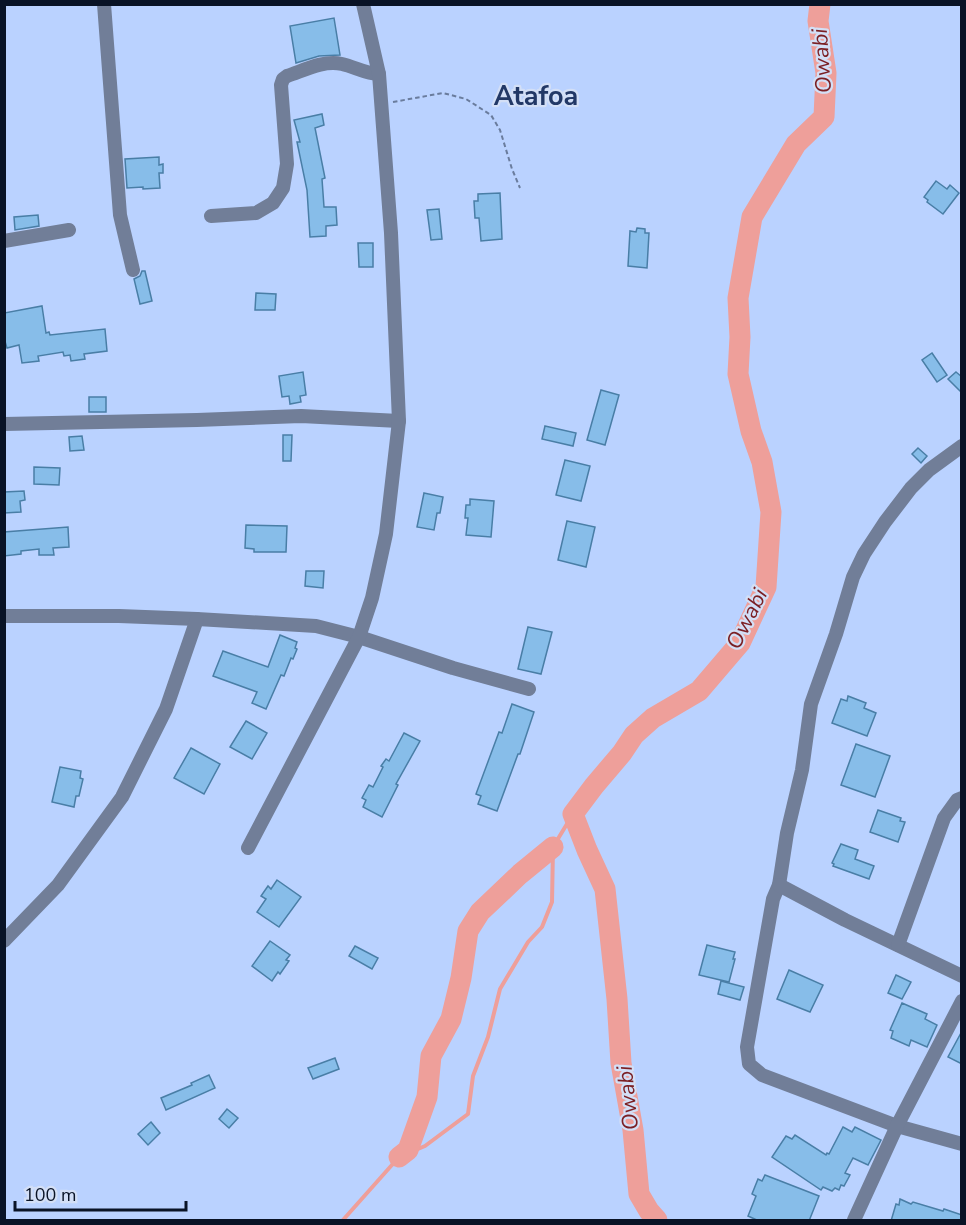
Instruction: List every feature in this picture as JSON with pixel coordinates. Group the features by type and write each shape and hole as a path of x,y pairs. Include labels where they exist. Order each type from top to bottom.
{"street":[{"path":"104,4 120,215 133,270"},
{"path":"248,848 359,637 372,598 386,534 399,421 391,233 379,74 363,4"},
{"path":"211,216 256,213 273,203 283,188 287,164 281,85 283,79 320,64 331,63 379,74"},
{"path":"4,241 69,230"},
{"path":"4,424 186,421 301,416 399,421"},
{"path":"962,446 929,470 911,488 864,554 853,577 837,634 811,704 801,770 787,833 779,885 773,899 747,1047 749,1064 762,1075 897,1126 962,1144"},
{"path":"4,616 119,616 316,626 529,689"},
{"path":"4,941 58,885 122,797 166,709 197,619"},
{"path":"898,945 944,818 957,800 962,798"},
{"path":"779,885 845,920 962,975"},
{"path":"854,1221 897,1126 962,1001"}],"path":[{"path":"381,104 443,93 466,99 491,115 500,130 520,188"}],"building":[{"path":"334,18 340,55 319,56 296,63 290,26"},
{"path":"322,114 324,125 315,128 325,178 322,179 324,207 336,207 337,225 326,226 326,236 310,237 307,190 297,142 300,142 294,120"},
{"path":"159,157 159,165 163,164 163,173 159,173 160,188 127,188 125,159"},
{"path":"936,181 947,189 950,185 959,193 943,214 924,197"},
{"path":"500,193 502,239 481,241 479,218 475,218 474,201 478,201 478,194"},
{"path":"439,209 442,239 431,240 427,210"},
{"path":"38,215 39,226 15,230 14,217"},
{"path":"637,228 645,229 645,233 649,233 647,268 628,266 630,231 636,232"},
{"path":"358,243 373,243 373,267 359,267"},
{"path":"142,271 145,271 152,301 140,304 134,279 140,276"},
{"path":"256,293 276,294 275,310 255,310"},
{"path":"42,306 46,333 49,332 50,335 105,329 107,351 84,354 85,359 71,361 70,355 64,356 63,352 38,356 39,361 22,363 19,345 7,348 4,338 4,313"},
{"path":"932,353 947,375 937,382 922,360"},
{"path":"303,372 306,395 300,396 301,402 290,404 289,396 282,397 279,376"},
{"path":"956,372 962,377 962,393 948,379"},
{"path":"601,390 619,395 605,445 587,440"},
{"path":"89,397 106,397 106,412 89,412"},
{"path":"545,426 576,433 573,446 542,439"},
{"path":"283,435 292,435 291,461 283,461"},
{"path":"82,436 84,450 70,451 69,437"},
{"path":"918,448 927,456 921,463 912,454"},
{"path":"565,460 590,466 581,501 556,495"},
{"path":"34,467 60,468 59,485 34,484"},
{"path":"24,491 25,500 20,501 21,512 4,513 4,492"},
{"path":"424,493 443,497 434,530 417,527"},
{"path":"470,499 494,501 491,537 466,535 468,518 465,518 466,505 470,505"},
{"path":"567,521 595,527 586,567 558,560"},
{"path":"246,525 287,526 286,552 254,552 254,549 245,548"},
{"path":"68,527 69,547 53,548 54,555 39,555 39,549 4,556 4,532"},
{"path":"306,571 324,571 323,588 305,586"},
{"path":"528,627 552,632 541,674 518,669"},
{"path":"280,635 297,642 295,648 297,649 284,676 281,675 266,709 252,703 257,692 213,676 223,651 268,667"},
{"path":"848,696 866,703 864,708 876,713 867,736 832,723 841,699 847,701"},
{"path":"512,704 534,712 497,811 478,804 481,796 476,794"},
{"path":"246,721 267,733 252,759 230,747"},
{"path":"404,733 420,741 396,784 398,785 382,817 363,807 366,800 362,798 369,785 373,787 383,767 381,766 386,759 389,761"},
{"path":"856,744 890,756 875,797 841,785"},
{"path":"191,748 220,764 204,794 174,778"},
{"path":"60,767 81,771 80,778 83,779 74,807 52,802"},
{"path":"878,810 901,818 900,821 905,822 898,842 870,832"},
{"path":"841,844 858,850 855,859 874,866 869,879 833,866 832,863"},
{"path":"277,880 301,897 279,927 257,912 266,899 261,896 268,886 271,889"},
{"path":"270,941 290,955 286,960 289,961 280,974 278,972 272,981 252,966"},
{"path":"707,945 735,952 729,982 699,975"},
{"path":"355,946 378,958 372,969 349,956"},
{"path":"789,970 823,985 810,1012 777,999"},
{"path":"896,975 911,982 902,999 888,993"},
{"path":"721,981 744,987 740,1000 718,994"},
{"path":"902,1003 927,1014 925,1019 937,1025 927,1047 911,1040 909,1046 891,1038 893,1031 890,1030"},
{"path":"962,1031 962,1064 948,1057"},
{"path":"335,1058 339,1069 313,1079 308,1068"},
{"path":"209,1075 215,1088 166,1110 161,1098"},
{"path":"227,1109 238,1118 229,1128 219,1119"},
{"path":"151,1122 160,1133 148,1145 138,1134"},
{"path":"843,1127 852,1132 855,1127 881,1140 868,1165 853,1158 845,1173 850,1175 839,1190 835,1188 832,1191 823,1187 821,1190 772,1157 786,1136 792,1139 795,1135 826,1155 829,1154"},
{"path":"765,1175 819,1196 809,1221 759,1221 748,1216 756,1196 752,1194 758,1179 762,1181"},
{"path":"900,1199 911,1204 913,1202 962,1215 962,1221 891,1221 896,1204 899,1205"}],"waterway":[{"name":"Owabi","path":"657,1220 639,1194 633,1130 621,1063 617,999 605,889 573,814 634,735 653,718 699,691 740,643 766,587 771,512 762,462 751,431 738,374 740,337 738,298 752,217 796,144 824,117 826,73 818,21 820,4"},
{"path":"343,1220 399,1157 425,1146 468,1114 473,1076 488,1037 500,989 528,942 542,927 552,902 553,847 573,814"},
{"path":"399,1157 408,1150 427,1097 431,1056 451,1019 461,978 468,931 480,912 553,847"}],"district":[{"name":"Atafoa","path":"536,96"}]}
